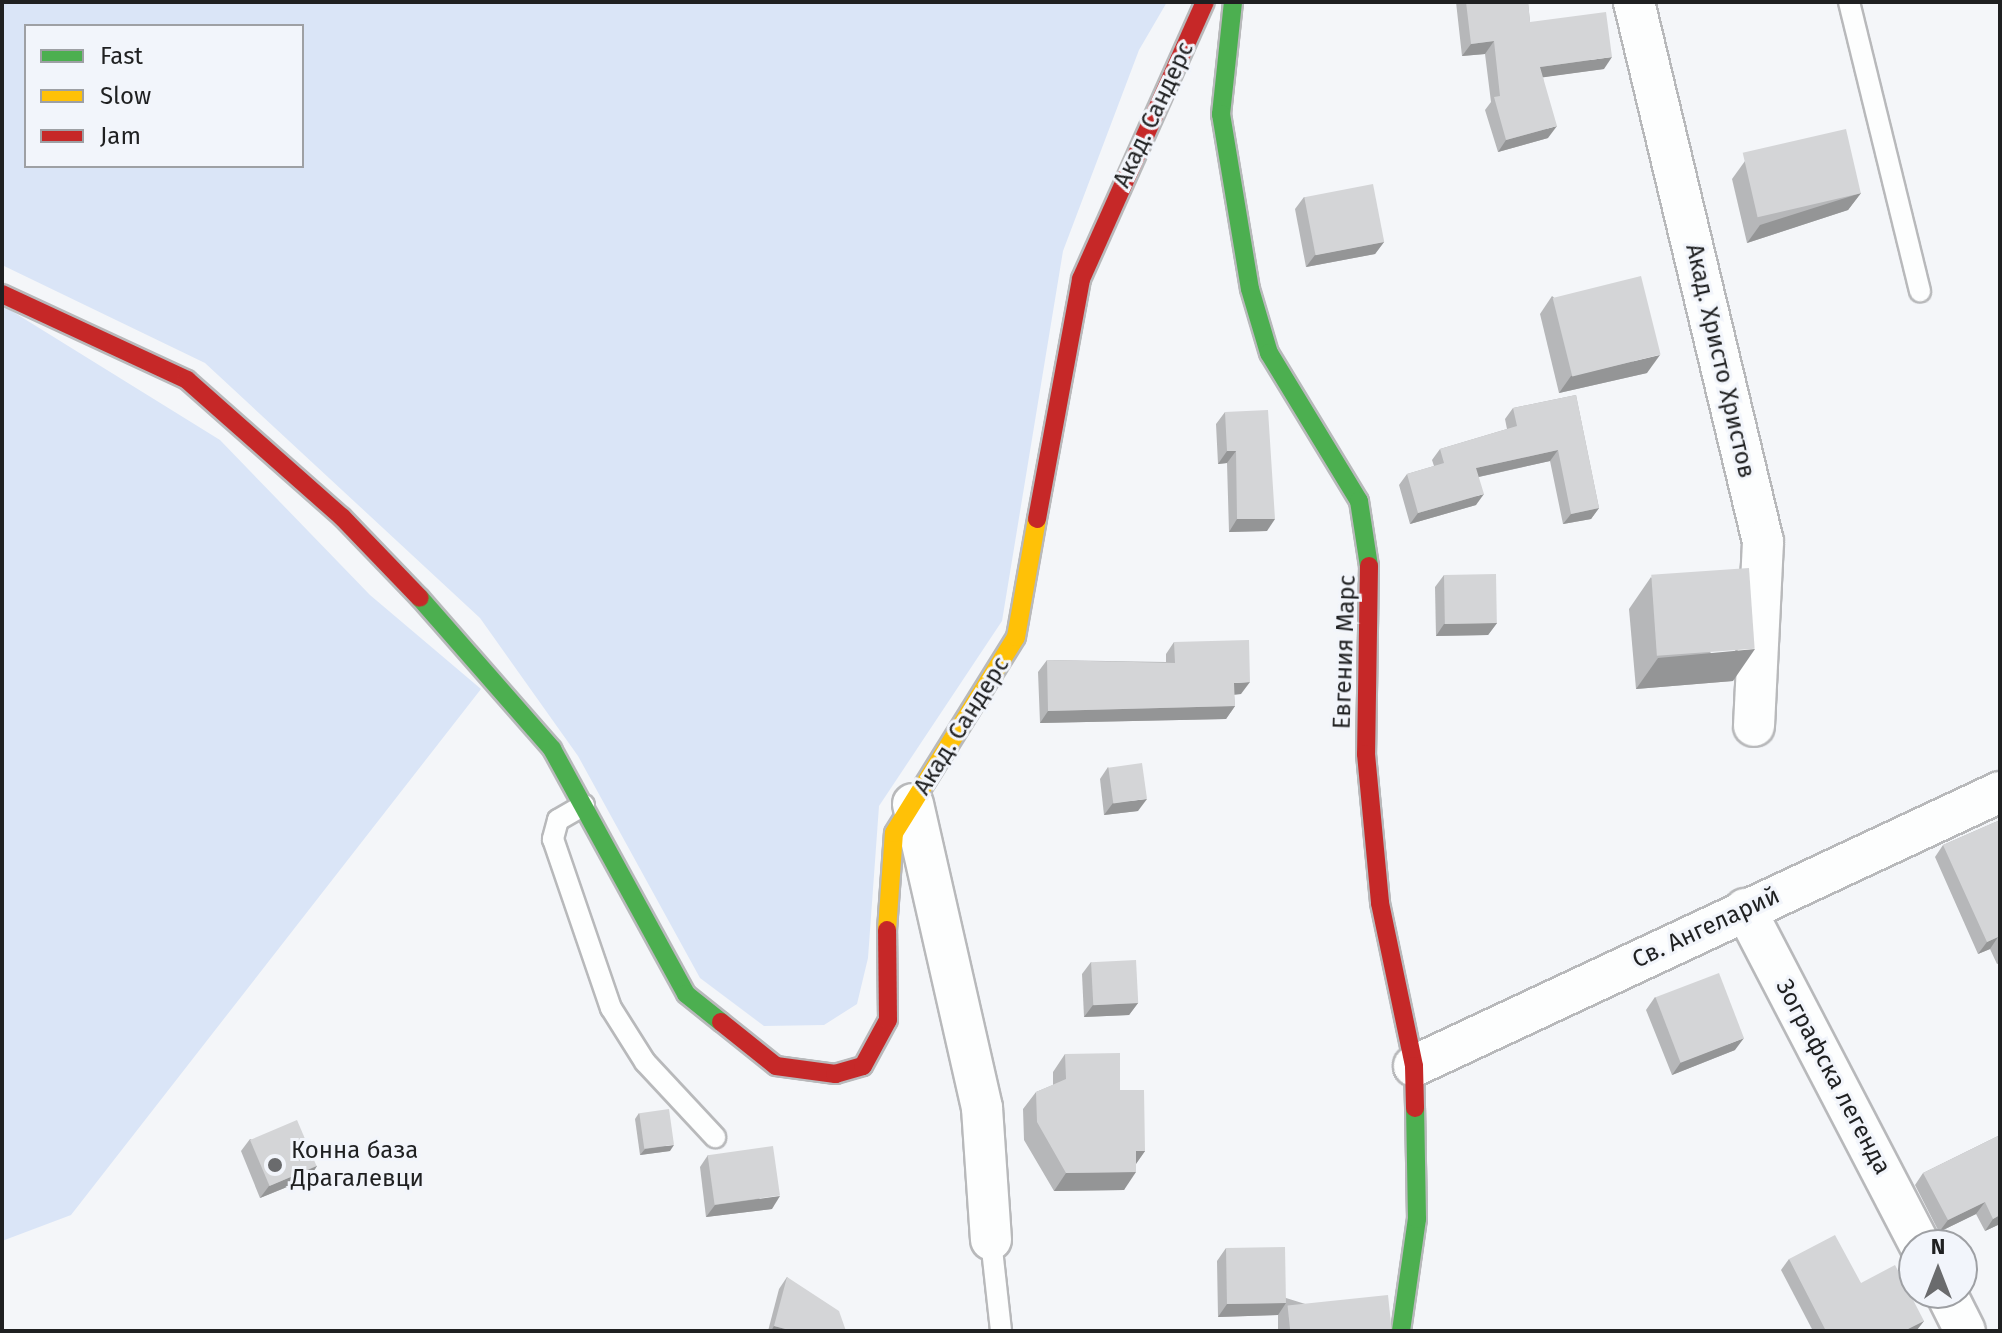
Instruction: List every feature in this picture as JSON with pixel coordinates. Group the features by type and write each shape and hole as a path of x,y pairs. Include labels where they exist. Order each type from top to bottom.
{"street":[{"name":"Акад. Сандерс","path":"991,1240 982,1108 913,804 1016,637 1081,279 1205,2"},
{"name":"Евгения Марс","path":"1233,2 1221,114 1250,289 1269,353 1359,501 1369,533 1366,754 1380,903 1414,1066 1417,1219 1401,1331"},
{"name":"Акад. Христо Христов","path":"1634,2 1763,542 1754,726"},
{"path":"2,294 187,380 342,517 493,674 584,805 686,994 776,1066 835,1074 863,1066 884,1033 887,859 913,804"},
{"name":"Св. Ангеларий","path":"1414,1066 2000,792"},
{"name":"Зографска легенда","path":"1745,909 1912,1229"},
{"path":"1954,1309 1965,1331"}],"lane":[{"path":"1849,2 1920,291"},
{"path":"584,805 558,820 553,839 611,1008 645,1062 715,1137"},
{"name":"Акад. Сандерс","path":"991,1240 1001,1331"}],"shaded area":[{"path":"2,2 1167,2 1139,50 1063,251 1002,621 879,806 868,958 857,1004 824,1025 764,1026 700,978 578,756 480,618 205,363 2,265"},
{"path":"2,305 220,440 370,595 481,689 71,1215 2,1241"}],"building":[{"path":"1466,2 1528,2 1530,22 1606,12 1612,57 1540,67 1557,126 1506,140 1494,97 1500,96 1494,41 1471,44"},
{"path":"1846,129 1861,193 1758,217 1743,153"},
{"path":"1373,184 1384,242 1316,255 1304,197"},
{"path":"1641,276 1661,355 1572,377 1553,298"},
{"path":"1576,395 1599,508 1571,514 1558,450 1476,468 1484,494 1418,513 1407,474 1444,463 1440,449 1517,426 1513,408"},
{"path":"1268,410 1275,519 1237,519 1236,451 1227,451 1225,412"},
{"path":"1749,568 1755,649 1657,656 1651,575"},
{"path":"1496,574 1497,623 1445,624 1444,575"},
{"path":"1249,640 1250,682 1234,683 1235,706 1048,711 1047,660 1175,663 1174,642"},
{"path":"1142,763 1147,799 1113,803 1108,768"},
{"path":"2000,820 2000,940 1998,937 1987,942 1943,845"},
{"path":"1136,960 1138,1003 1093,1005 1091,962"},
{"path":"1719,973 1744,1038 1681,1063 1656,997"},
{"path":"1120,1053 1120,1090 1144,1090 1145,1151 1136,1151 1136,1172 1066,1173 1037,1122 1036,1092 1066,1079 1065,1054"},
{"path":"669,1109 674,1145 644,1149 639,1113"},
{"name":"Конна база Драгалевци","path":"297,1120 317,1166 270,1186 250,1140"},
{"path":"2000,1135 2000,1215 1993,1219 1985,1202 1948,1220 1923,1173"},
{"path":"773,1146 780,1196 715,1205 708,1155"},
{"path":"1835,1235 1861,1283 1895,1265 1898,1271 1898,1309 1918,1309 1924,1321 1904,1331 1826,1331 1789,1259"},
{"path":"1285,1247 1286,1303 1227,1304 1226,1248"},
{"path":"787,1277 839,1311 846,1331 793,1331 774,1326"},
{"path":"1388,1295 1392,1331 1290,1331 1288,1306"}],"traffic: fast":[{"path":"1233,2 1221,114 1250,289 1269,353 1359,501 1369,566"},
{"path":"420,598 552,749 686,994 721,1022"},
{"path":"1401,1331 1417,1219 1415,1108"}],"traffic: slow":[{"path":"887,930 894,833 1016,637 1037,519"}],"traffic: jam":[{"path":"1037,519 1081,279 1205,2"},
{"path":"2,294 187,380 342,517 420,598"},
{"path":"1369,566 1366,754 1380,903 1414,1066 1415,1108"},
{"path":"721,1022 776,1066 835,1074 863,1066 888,1020 887,930"}],"place":[{"name":"Конна база Драгалевци","path":"275,1165"}]}
